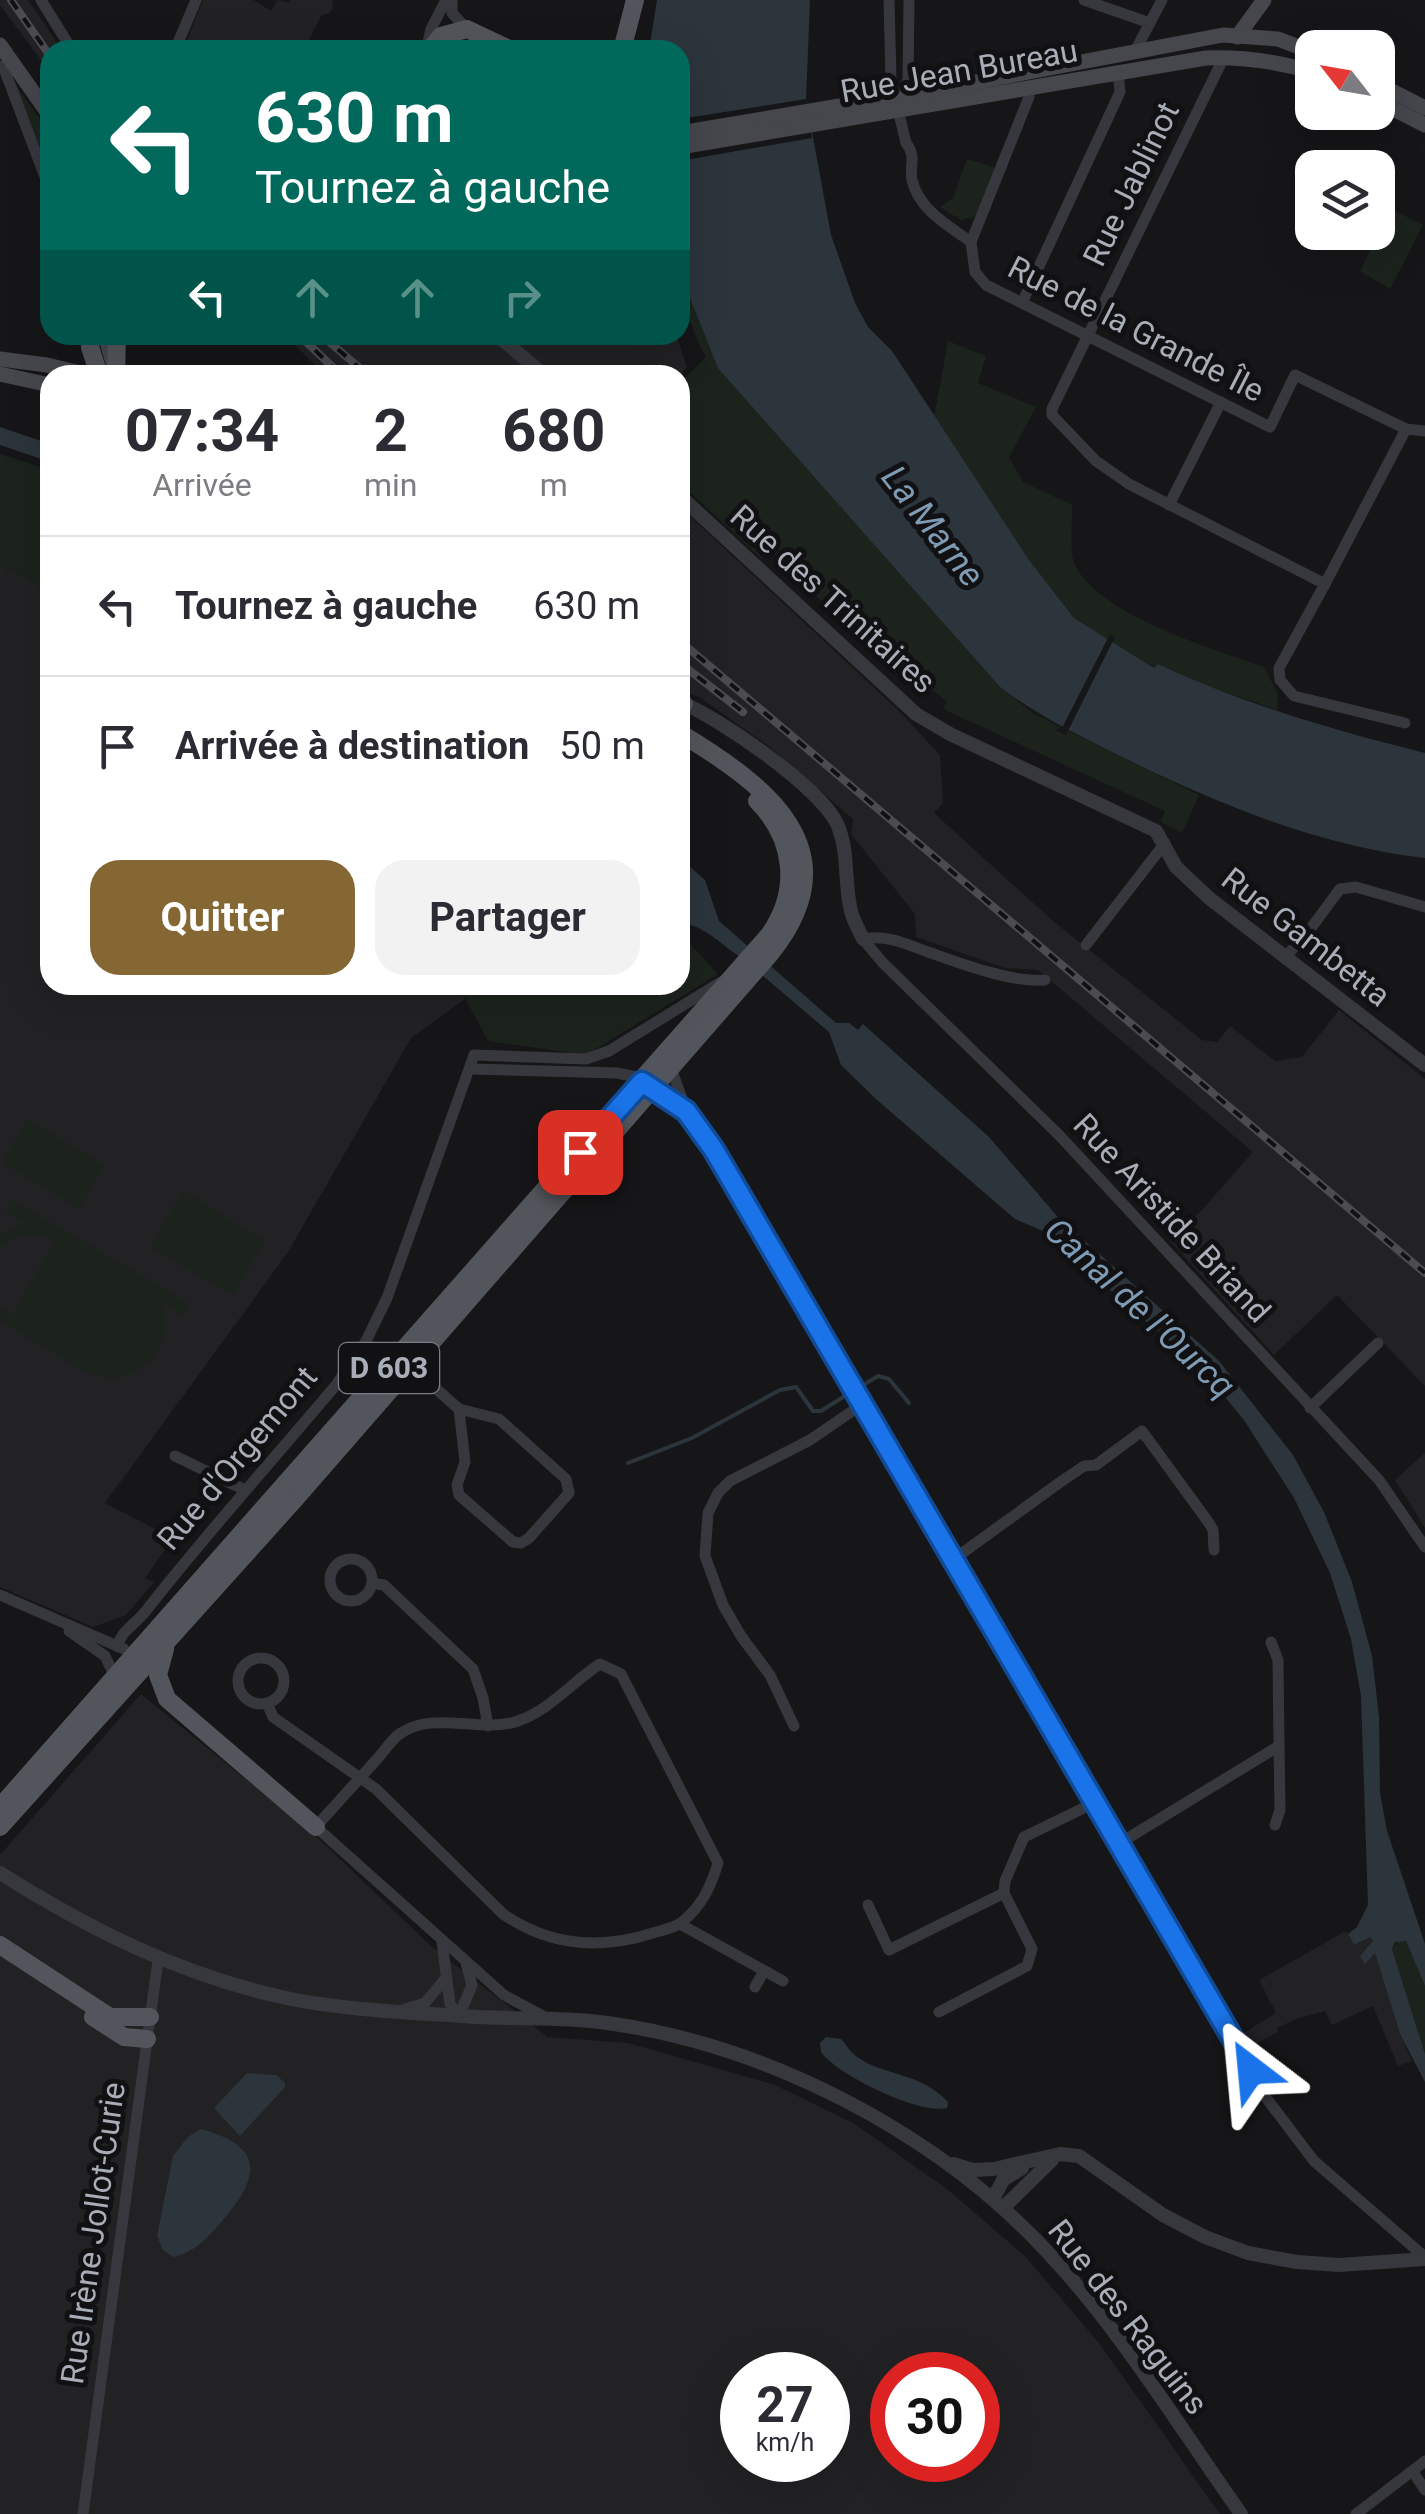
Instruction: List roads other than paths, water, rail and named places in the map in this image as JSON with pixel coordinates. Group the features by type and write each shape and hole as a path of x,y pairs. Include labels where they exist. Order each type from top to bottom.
{"main road":[{"path":"625,40 635,0"},
{"path":"1224,57 1257,3"},
{"path":"443,40 467,29 490,40"},
{"path":"898,102 1205,37 1238,34 1278,39 1295,46"},
{"path":"0,46 40,102"},
{"name":"Rue Jean Bureau","path":"809,118 1224,57 1295,67"},
{"path":"1395,93 1425,108"},
{"path":"1395,110 1425,125"},
{"path":"690,132 809,118"},
{"path":"690,145 809,118"},
{"path":"65,365 81,360 88,345"},
{"path":"0,359 44,365"},
{"path":"0,374 40,383"},
{"name":"D 603","path":"0,1808 119,1682 187,1618 296,1498 794,919 802,897 804,871 791,822 749,779 690,740"},
{"name":"D 603","path":"690,752 746,791 767,812 782,837 790,868 788,895 765,950"},
{"name":"D 603","path":"0,1827 67,1752 119,1682 127,1650 647,1086 671,1068 739,979"},
{"path":"187,1618 159,1664 160,1686 167,1699 316,1827"},
{"path":"0,1836 47,1783 67,1752"},
{"path":"0,1945 110,2018 150,2017"},
{"path":"0,1957 124,2038 147,2039"}],"street":[{"path":"41,0 66,40"},
{"path":"179,40 196,0"},
{"path":"449,0 452,13 467,29"},
{"path":"432,40 432,29 449,0"},
{"name":"Rue de la Grande Île","path":"889,0 892,80 906,143 914,161 910,172 913,186 921,202 972,242 975,272 980,280 1270,427 1295,375 1406,429 1425,431"},
{"path":"898,102 908,80 909,0"},
{"path":"1084,0 1150,22"},
{"path":"1134,53 1162,0"},
{"name":"Rue Jablinot","path":"1169,505 1112,473 1052,415 1224,57"},
{"path":"11,62 3,66 40,164"},
{"path":"1022,304 1120,92 1118,72"},
{"path":"972,242 1029,97 1028,88"},
{"path":"509,345 532,365"},
{"path":"1221,402 1169,505 1325,584"},
{"path":"1405,723 1294,696 1280,680 1279,668 1406,429"},
{"name":"Rue des Trinitaires","path":"690,505 916,714 950,734 1156,830 1166,843"},
{"path":"690,708 766,756 830,812 845,856 851,913 863,939 876,936 912,944 1017,979 1045,980"},
{"path":"1086,945 1166,843"},
{"name":"Rue Gambetta","path":"1166,843 1176,867 1284,958 1425,1065"},
{"path":"1284,958 1340,889 1356,888 1425,907"},
{"name":"Rue Aristide Briand","path":"863,939 1059,1135 1379,1480 1425,1547"},
{"path":"472,1062 586,1060 739,979"},
{"path":"609,1051 617,1073"},
{"path":"472,1062 617,1073 647,1086 686,1111"},
{"name":"Rue d'Orgemont","path":"127,1650 122,1634 138,1620 336,1385 376,1322 472,1062"},
{"path":"671,1068 686,1111 714,1150 864,1403 1285,2126 1314,2160 1425,2258"},
{"path":"1310,1408 1378,1343"},
{"path":"408,1366 459,1409 499,1419 566,1478 569,1493 521,1543 513,1542 459,1495 457,1485 464,1462 459,1409"},
{"path":"794,1726 770,1674 740,1636 723,1605 705,1556 708,1513 730,1480 810,1440 864,1403"},
{"path":"954,1559 1059,1483 1084,1466 1096,1465 1142,1431 1208,1524 1214,1550"},
{"path":"174,1456 245,1490"},
{"path":"372,1583 384,1586 473,1670 484,1698 488,1726"},
{"path":"0,1595 127,1650"},
{"path":"40,1613 105,1656 119,1682"},
{"path":"1271,1642 1278,1660 1280,1810 1274,1825"},
{"path":"260,1658 278,1666 284,1678 278,1697 267,1704 248,1700 239,1685 243,1667 260,1658"},
{"path":"267,1704 273,1716 359,1779 376,1789 503,1914 524,1929 556,1942 597,1944 638,1938 680,1924 710,1891 718,1862 621,1674 600,1664 554,1701 518,1720 488,1726 452,1722 421,1725 398,1735 359,1779 316,1827 504,1996 550,2019"},
{"path":"1120,1843 1279,1746"},
{"path":"939,2012 1027,1966 1032,1949 1004,1892 1004,1880 1024,1836 1096,1802"},
{"name":"Rue des Raguins","path":"1,1874 68,1916 158,1960 284,1998 459,2016 611,2023 734,2053 854,2103 942,2160 1039,2242 1094,2308 1240,2514"},
{"path":"868,1905 889,1950 1004,1892"},
{"path":"680,1924 783,1980"},
{"path":"442,1942 450,2004 459,2016"},
{"name":"Rue Irène Jollot-Curie","path":"83,2514 158,1960"},
{"path":"459,2016 472,1985 466,1964"},
{"path":"755,1986 764,1970"},
{"path":"401,2010 425,2003 446,1979"},
{"path":"942,2160 973,2170 1060,2154 1079,2156 1163,2215 1248,2253 1339,2265 1425,2258"},
{"path":"998,2204 1060,2154"},
{"path":"998,2204 1003,2180 1040,2159"},
{"path":"1356,2514 1425,2461"},
{"path":"1413,2472 1425,2490"}],"water":[{"name":"La Marne","path":"657,0 810,0 806,99 831,235 855,303 868,327 892,351 1029,560 1074,618 1154,668 1158,664 1289,715 1425,753 1425,858 1346,844 1230,806 1074,733 1000,687 718,368 690,298 690,40 651,40"},
{"path":"0,427 40,441 40,459 0,445"},
{"name":"Canal de l'Ourcq","path":"690,867 705,880 719,921 836,1023 849,1023 858,1030 863,1024 989,1137 1057,1216 1219,1361 1293,1455 1324,1512 1352,1582 1372,1656 1379,1717 1380,1793 1387,1831 1425,1944 1425,1986 1406,1941 1395,1942 1392,1949 1425,2054 1425,2082 1400,2034 1375,1953 1365,1964 1360,1956 1373,1941 1370,1937 1354,1945 1348,1934 1357,1927 1368,1905 1361,1696 1351,1639 1330,1573 1294,1498 1244,1420 1205,1373 1043,1231 1015,1219 877,1100 841,1065 829,1032 742,958 693,926"},
{"path":"826,2037 841,2039 867,2063 914,2079 937,2092 948,2102 947,2108 918,2105 861,2082 821,2052 820,2043"},
{"path":"247,2073 276,2075 285,2087 240,2136 214,2108"},
{"path":"201,2129 236,2144 246,2154 249,2176 236,2204 212,2232 195,2248 173,2257 163,2250 157,2236 173,2156 188,2137"}],"waterway":[{"path":"860,1387 878,1376 889,1379 909,1403"},
{"path":"628,1463 692,1438 780,1390 796,1387 813,1411 821,1411 851,1392"}],"railway":[{"path":"11,0 40,42"},
{"path":"310,345 330,365"},
{"path":"333,345 356,365"},
{"path":"690,649 1425,1273"},
{"path":"690,671 743,712"}]}
